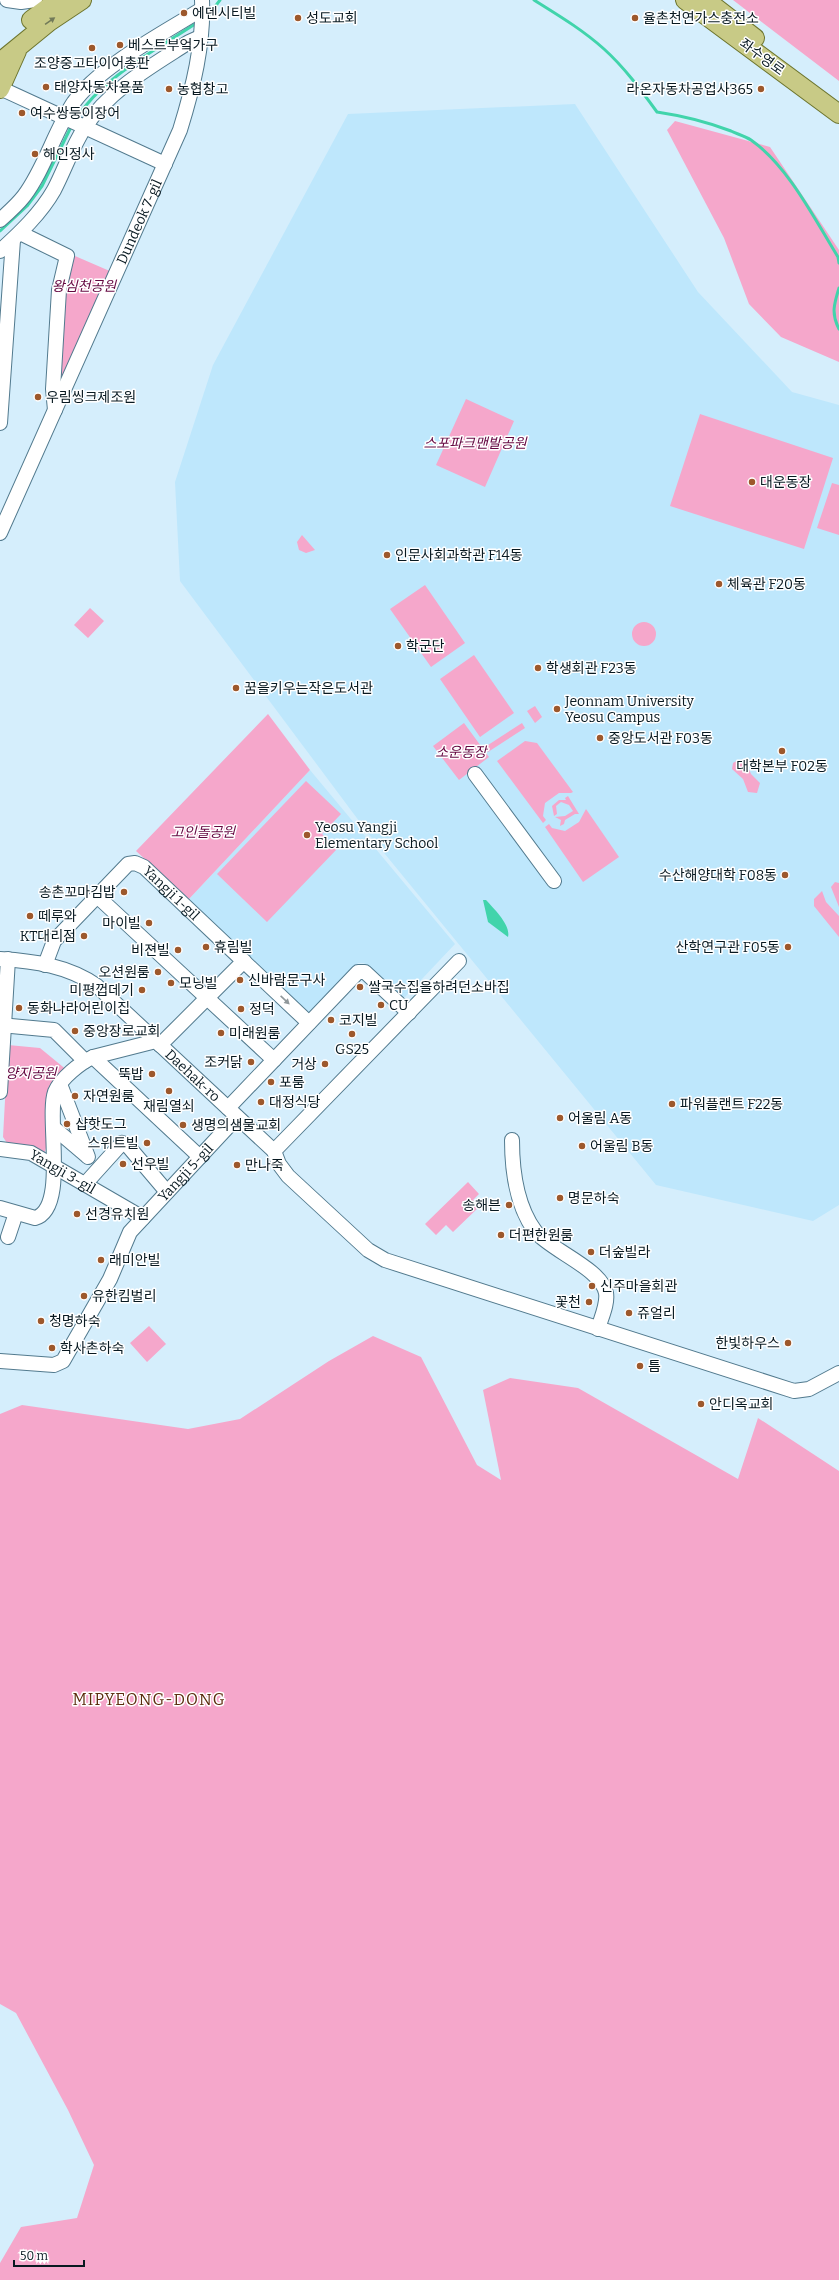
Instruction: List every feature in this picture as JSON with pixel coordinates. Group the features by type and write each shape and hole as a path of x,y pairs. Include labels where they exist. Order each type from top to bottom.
{"main road":[{"path":"0,46 58,0"},
{"path":"0,62 20,44 82,0"},
{"name":"좌수영로","path":"685,0 839,114"},
{"name":"좌수영로","path":"706,0 839,101"},
{"path":"0,88 20,44"}],"street":[{"path":"7,0 21,2 35,0"},
{"path":"0,220 24,197 65,117 90,84 114,65 202,5"},
{"name":"Dundeok 7-gil","path":"0,533 4,519 55,412 180,130 193,86 201,33 202,5"},
{"path":"0,251 16,236 49,198 85,127 108,99 126,84 201,33"},
{"name":"Dundeok 7-gil","path":"0,88 165,164"},
{"path":"0,422 16,236"},
{"name":"Dundeok 7-gil","path":"16,236 67,256 59,290 53,389 55,412"},
{"path":"475,774 554,881"},
{"name":"Yangji 1-gil","path":"45,965 54,941 128,864 132,862 140,864 309,1023"},
{"path":"97,896 274,1060"},
{"path":"0,1092 4,959"},
{"name":"Daehak-ro","path":"4,959 66,969 86,978 97,986 274,1151"},
{"path":"0,1208 33,1218 39,1217 46,1207 52,1194 54,1166 54,1097 60,1084 89,1059 158,1043 207,998 244,961"},
{"path":"459,961 274,1151 277,1160 288,1176 376,1256 400,1266 797,1392 809,1389 839,1373"},
{"path":"233,1113 274,1060 360,971 365,972 409,1013"},
{"path":"2,1025 54,1030 200,1157"},
{"path":"60,1084 88,1157"},
{"name":"Yangji 5-gil","path":"0,1362 54,1365 63,1361 110,1279 129,1234 200,1157 233,1113"},
{"path":"54,1128 100,1167"},
{"path":"512,1140 513,1175 519,1197 532,1225 542,1238 595,1276 604,1287 606,1298 598,1329"},
{"path":"85,1184 120,1144 124,1143 167,1192"},
{"name":"Yangji 3-gil","path":"0,1149 26,1151 143,1218"},
{"path":"8,1237 16,1213"}],"shaded area":[{"name":"Jeonnam University Yeosu Campus","path":"575,104 698,292 792,392 839,405 839,1205 813,1221 656,1185 371,837 180,581 175,482 213,365 348,114"},
{"name":"Yeosu Yangji Elementary School","path":"310,770 455,944 405,997 400,996 364,963 358,963 312,1012 303,1011 189,899"},
{"path":"483,900 486,900 501,917 507,927 508,937 488,922"}],"green space":[{"path":"733,0 839,0 839,81"},
{"path":"675,121 770,147 839,250 839,362 781,337 749,304 724,238 667,130"},
{"name":"왕심천공원","path":"75,256 112,272 62,388 57,387 64,282"},
{"name":"스포파크맨발공원","path":"466,399 514,421 485,487 436,465"},
{"name":"대운동장","path":"700,414 833,458 804,549 670,506"},
{"path":"832,483 839,485 839,535 817,528"},
{"path":"302,535 315,550 306,553 299,550 297,542"},
{"path":"425,585 465,643 431,667 390,609"},
{"path":"90,608 104,621 88,638 74,625"},
{"path":"644,622 653,625 656,634 653,643 644,646 635,643 632,634 635,625"},
{"path":"474,655 514,713 480,737 440,679"},
{"path":"535,706 542,717 535,723 527,711"},
{"name":"고인돌공원","path":"268,714 310,770 189,899 136,851"},
{"name":"소운동장","path":"464,723 489,757 459,780 433,746"},
{"path":"522,723 525,728 488,752 485,747"},
{"path":"525,741 537,743 573,792 559,793 545,803 543,816 546,820 543,823 497,761"},
{"path":"738,760 746,762 751,774 760,783 757,793 748,792 743,779 732,769 733,763"},
{"path":"306,781 341,814 322,834 337,849 267,922 217,874"},
{"path":"568,796 579,814 575,814 565,820 564,824 560,826 561,820 555,817 565,816 573,811 569,805 561,802 556,806 557,814 554,816 552,806 559,800 566,800 565,798"},
{"path":"586,809 619,857 583,882 545,827 549,824 552,828 565,831 579,822"},
{"path":"835,882 839,883 839,907 831,887"},
{"path":"822,891 826,902 839,916 839,937 814,906 814,899"},
{"name":"양지공원","path":"8,1045 40,1048 68,1071 44,1155 32,1147 7,1143 3,1137"},
{"path":"468,1182 479,1194 473,1200 479,1207 453,1232 446,1225 436,1235 425,1224"},
{"path":"149,1326 166,1344 147,1362 130,1343"},
{"path":"373,1336 421,1357 477,1465 501,1480 483,1390 510,1378 578,1388 738,1479 758,1418 839,1471 839,2280 0,2280 0,2263 21,2227 77,2218 94,2165 68,2110 16,2013 0,2004 0,1414 22,1405 188,1429 240,1419 329,1361"}],"waterway":[{"path":"208,16 220,0"},
{"path":"534,0 579,29 604,49 625,71 657,112 694,119 721,127 751,140 764,151 788,178 810,210 838,257 839,263"},
{"path":"76,119 87,104 115,77 149,53 198,22"},
{"path":"0,231 27,206 42,186 72,125"},
{"path":"839,288 834,309 836,324 839,329"}],"place":[{"name":"에덴시티빌","path":"184,13"},
{"name":"성도교회","path":"298,18"},
{"name":"율촌천연가스충전소","path":"635,18"},
{"name":"베스트부엌가구","path":"120,45"},
{"name":"조양중고타이어총판","path":"92,48"},
{"name":"태양자동차용품","path":"46,87"},
{"name":"농협창고","path":"169,89"},
{"name":"라온자동차공업사365","path":"761,89"},
{"name":"여수쌍둥이장어","path":"22,113"},
{"name":"해인정사","path":"35,154"},
{"name":"우림씽크제조원","path":"38,397"},
{"name":"대운동장","path":"752,482"},
{"name":"인문사회과학관 F14동","path":"387,555"},
{"name":"체육관 F20동","path":"719,584"},
{"name":"학군단","path":"398,646"},
{"name":"학생회관 F23동","path":"538,668"},
{"name":"꿈을키우는작은도서관","path":"236,688"},
{"name":"Jeonnam University Yeosu Campus","path":"557,709"},
{"name":"중앙도서관 F03동","path":"600,738"},
{"name":"대학본부 F02동","path":"782,751"},
{"name":"Yeosu Yangji Elementary School","path":"307,835"},
{"name":"수산해양대학 F08동","path":"785,875"},
{"name":"송촌꼬마김밥","path":"124,892"},
{"name":"떼루와","path":"30,916"},
{"name":"마이빌","path":"149,923"},
{"name":"KT대리점","path":"84,936"},
{"name":"휴림빌","path":"206,947"},
{"name":"산학연구관 F05동","path":"788,947"},
{"name":"비젼빌","path":"178,950"},
{"name":"오션원룸","path":"158,972"},
{"name":"신바람문구사","path":"240,980"},
{"name":"모닝빌","path":"171,983"},
{"name":"쌀국수집을하려던소바집","path":"360,987"},
{"name":"미평껍데기","path":"142,990"},
{"name":"CU","path":"381,1005"},
{"name":"동화나라어린이집","path":"19,1008"},
{"name":"정덕","path":"241,1009"},
{"name":"코지빌","path":"331,1020"},
{"name":"중앙장로교회","path":"75,1031"},
{"name":"미래원룸","path":"221,1033"},
{"name":"GS25","path":"352,1034"},
{"name":"조커닭","path":"251,1062"},
{"name":"거상","path":"325,1064"},
{"name":"뚝밥","path":"152,1074"},
{"name":"포룸","path":"271,1082"},
{"name":"재림열쇠","path":"169,1091"},
{"name":"자연원룸","path":"75,1096"},
{"name":"대정식당","path":"261,1102"},
{"name":"파워플랜트 F22동","path":"672,1104"},
{"name":"어울림 A동","path":"560,1118"},
{"name":"샵핫도그","path":"67,1124"},
{"name":"생명의샘물교회","path":"183,1125"},
{"name":"스위트빌","path":"147,1143"},
{"name":"어울림 B동","path":"582,1146"},
{"name":"선우빌","path":"123,1164"},
{"name":"만나죽","path":"237,1165"},
{"name":"명문하숙","path":"560,1198"},
{"name":"송해븐","path":"509,1205"},
{"name":"선경유치원","path":"77,1214"},
{"name":"더편한원룸","path":"501,1235"},
{"name":"더숲빌라","path":"591,1252"},
{"name":"래미안빌","path":"101,1260"},
{"name":"신주마을회관","path":"592,1286"},
{"name":"유한킴벌리","path":"84,1296"},
{"name":"꽃천","path":"589,1302"},
{"name":"쥬얼리","path":"629,1313"},
{"name":"청명하숙","path":"41,1321"},
{"name":"한빛하우스","path":"788,1343"},
{"name":"학사촌하숙","path":"52,1348"},
{"name":"틈","path":"640,1366"},
{"name":"안디옥교회","path":"701,1404"}],"district":[{"name":"MIPYEONG-DONG","path":"149,1699"}]}
